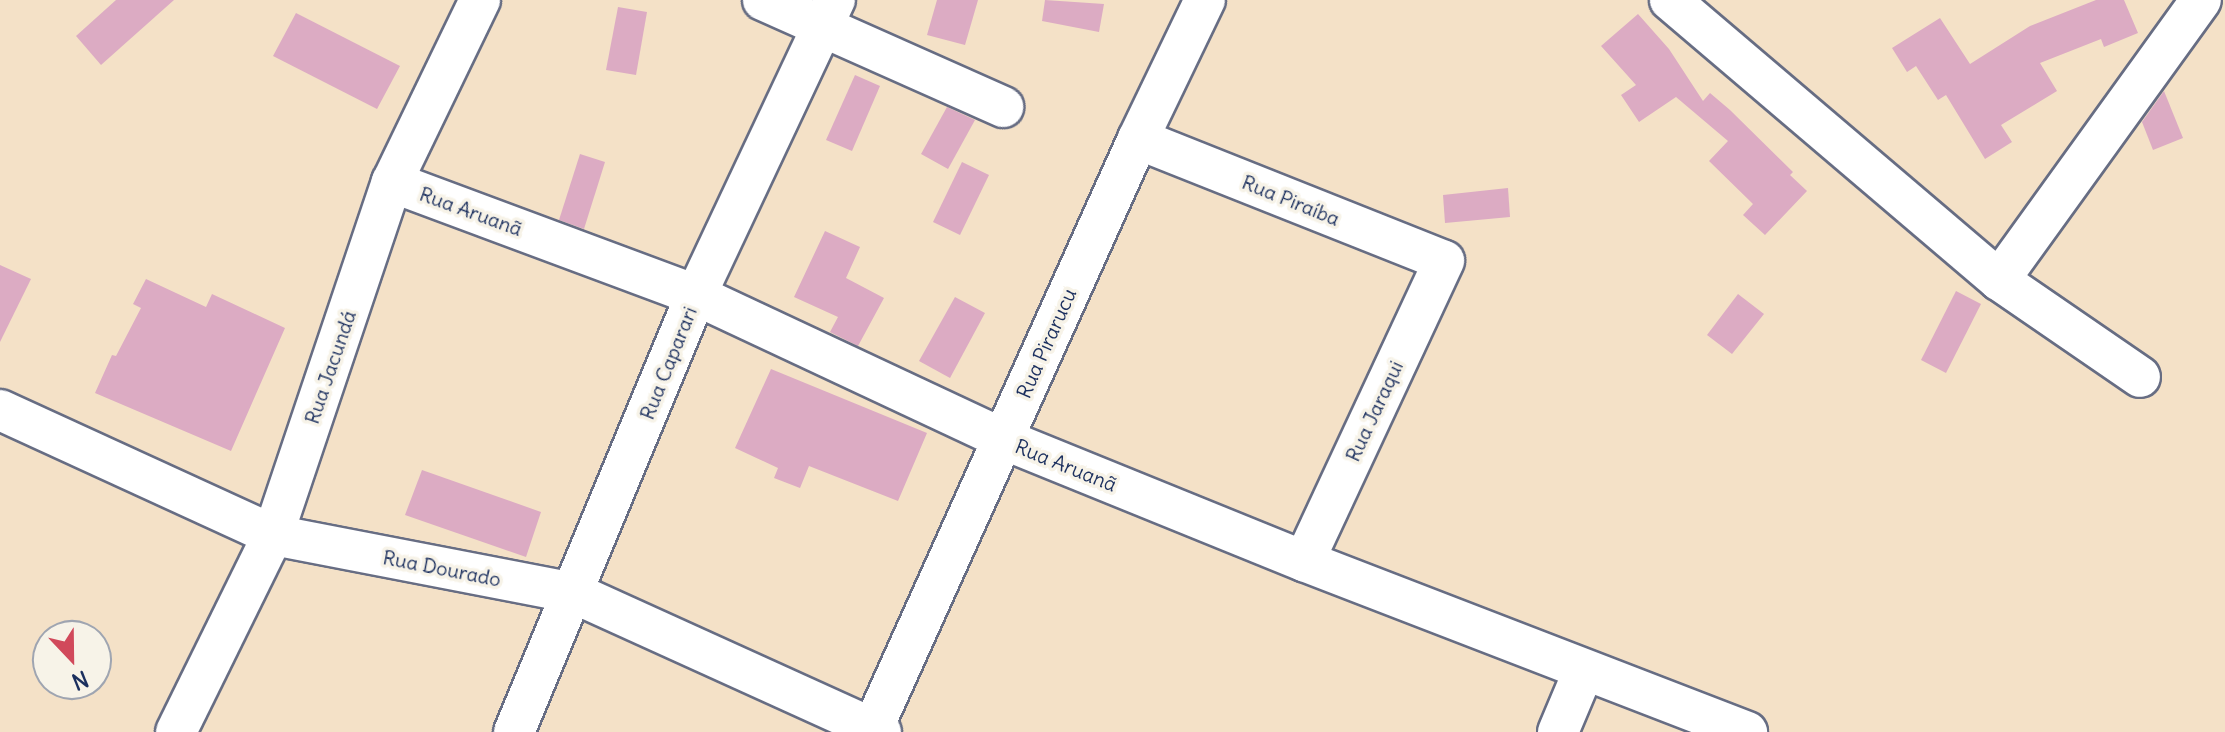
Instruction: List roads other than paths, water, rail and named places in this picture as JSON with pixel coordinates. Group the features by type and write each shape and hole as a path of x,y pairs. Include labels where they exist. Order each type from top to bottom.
{"street":[{"name":"Rua Jacundá","path":"176,732 273,535 392,182 480,0"},
{"path":"763,0 830,12 1003,107"},
{"name":"Rua Pirarucu","path":"875,731 1138,139 1205,0"},
{"path":"1670,0 1999,280 2140,377"},
{"path":"1999,280 2201,0"},
{"name":"Rua Caparari","path":"514,732 696,295 830,12"},
{"name":"Rua Piraíba","path":"1138,139 1444,261"},
{"name":"Rua Aruanã","path":"392,182 696,295 1003,439 1304,561 1747,732"},
{"name":"Rua Jaraqui","path":"1304,561 1444,261"},
{"name":"Rua Dourado","path":"0,410 273,535 574,593 875,731"},
{"path":"1558,732 1584,670"}]}
